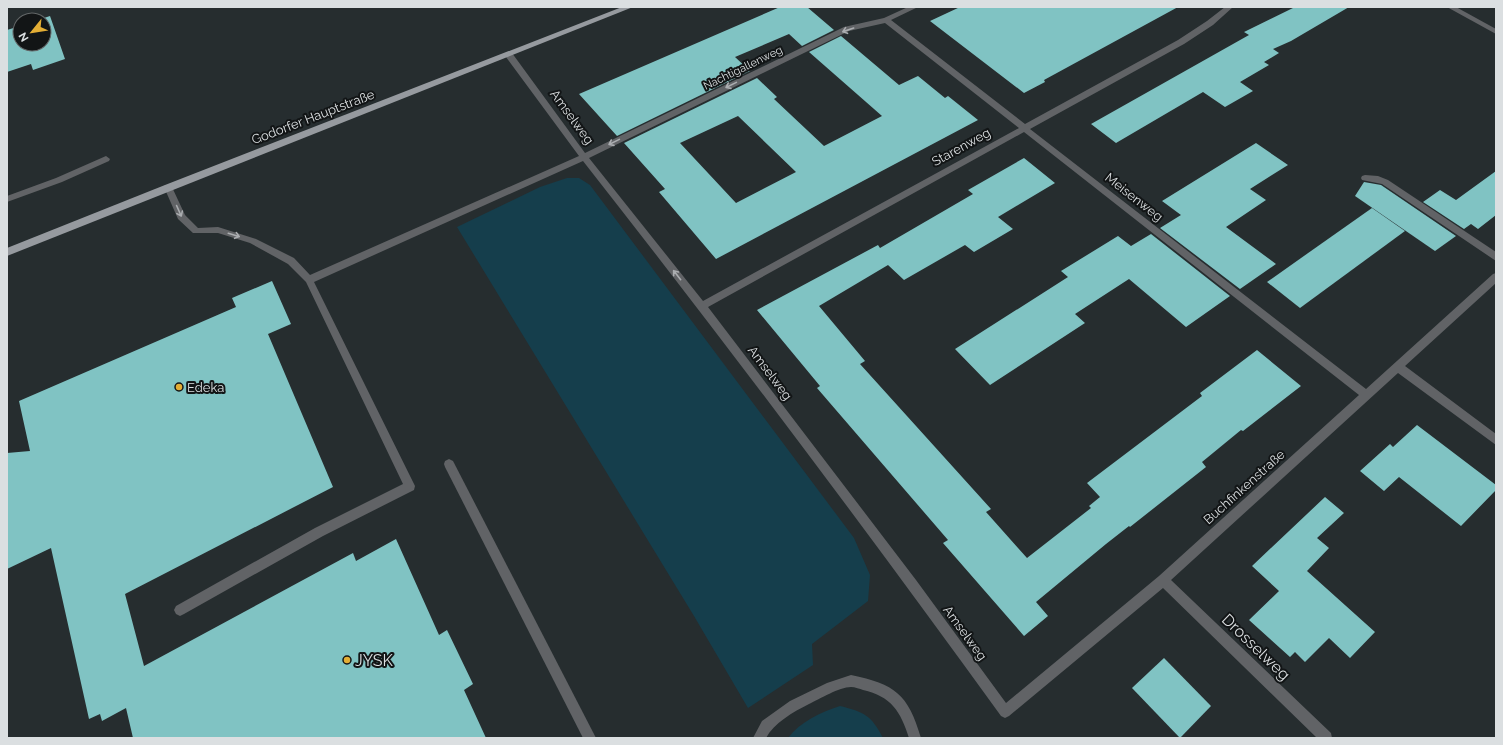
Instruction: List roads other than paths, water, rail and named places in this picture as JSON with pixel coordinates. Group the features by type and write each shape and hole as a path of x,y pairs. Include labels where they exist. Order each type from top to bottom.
{"main road":[{"name":"Godorfer Hauptstraße","path":"7,252 168,187 629,7"}],"street":[{"name":"Nachtigallenweg","path":"309,280 584,157 847,29 886,20 914,7"},
{"name":"Starenweg","path":"702,306 1024,127 1181,42 1210,23 1229,7"},
{"path":"1451,7 1496,32"},
{"name":"Meisenweg","path":"886,20 1366,395"},
{"name":"Amselweg","path":"509,55 584,157 702,306 907,578 1005,712"},
{"path":"7,199 58,180 106,159"},
{"path":"1365,178 1378,179 1385,182 1496,257"},
{"path":"168,187 182,217 196,231 218,230 253,241 291,261 309,280 410,486 319,532 180,610"},
{"name":"Buchfinkenstraße","path":"1005,712 1164,580 1496,277"},
{"path":"1398,367 1496,440"},
{"path":"449,464 590,738"},
{"name":"Drosselweg","path":"1164,580 1326,738"},
{"path":"759,738 766,725 794,705 831,687 851,681 875,686 889,693 903,707 915,738"}],"place":[{"name":"Edeka","path":"179,387"},
{"name":"JYSK","path":"347,660"}]}
